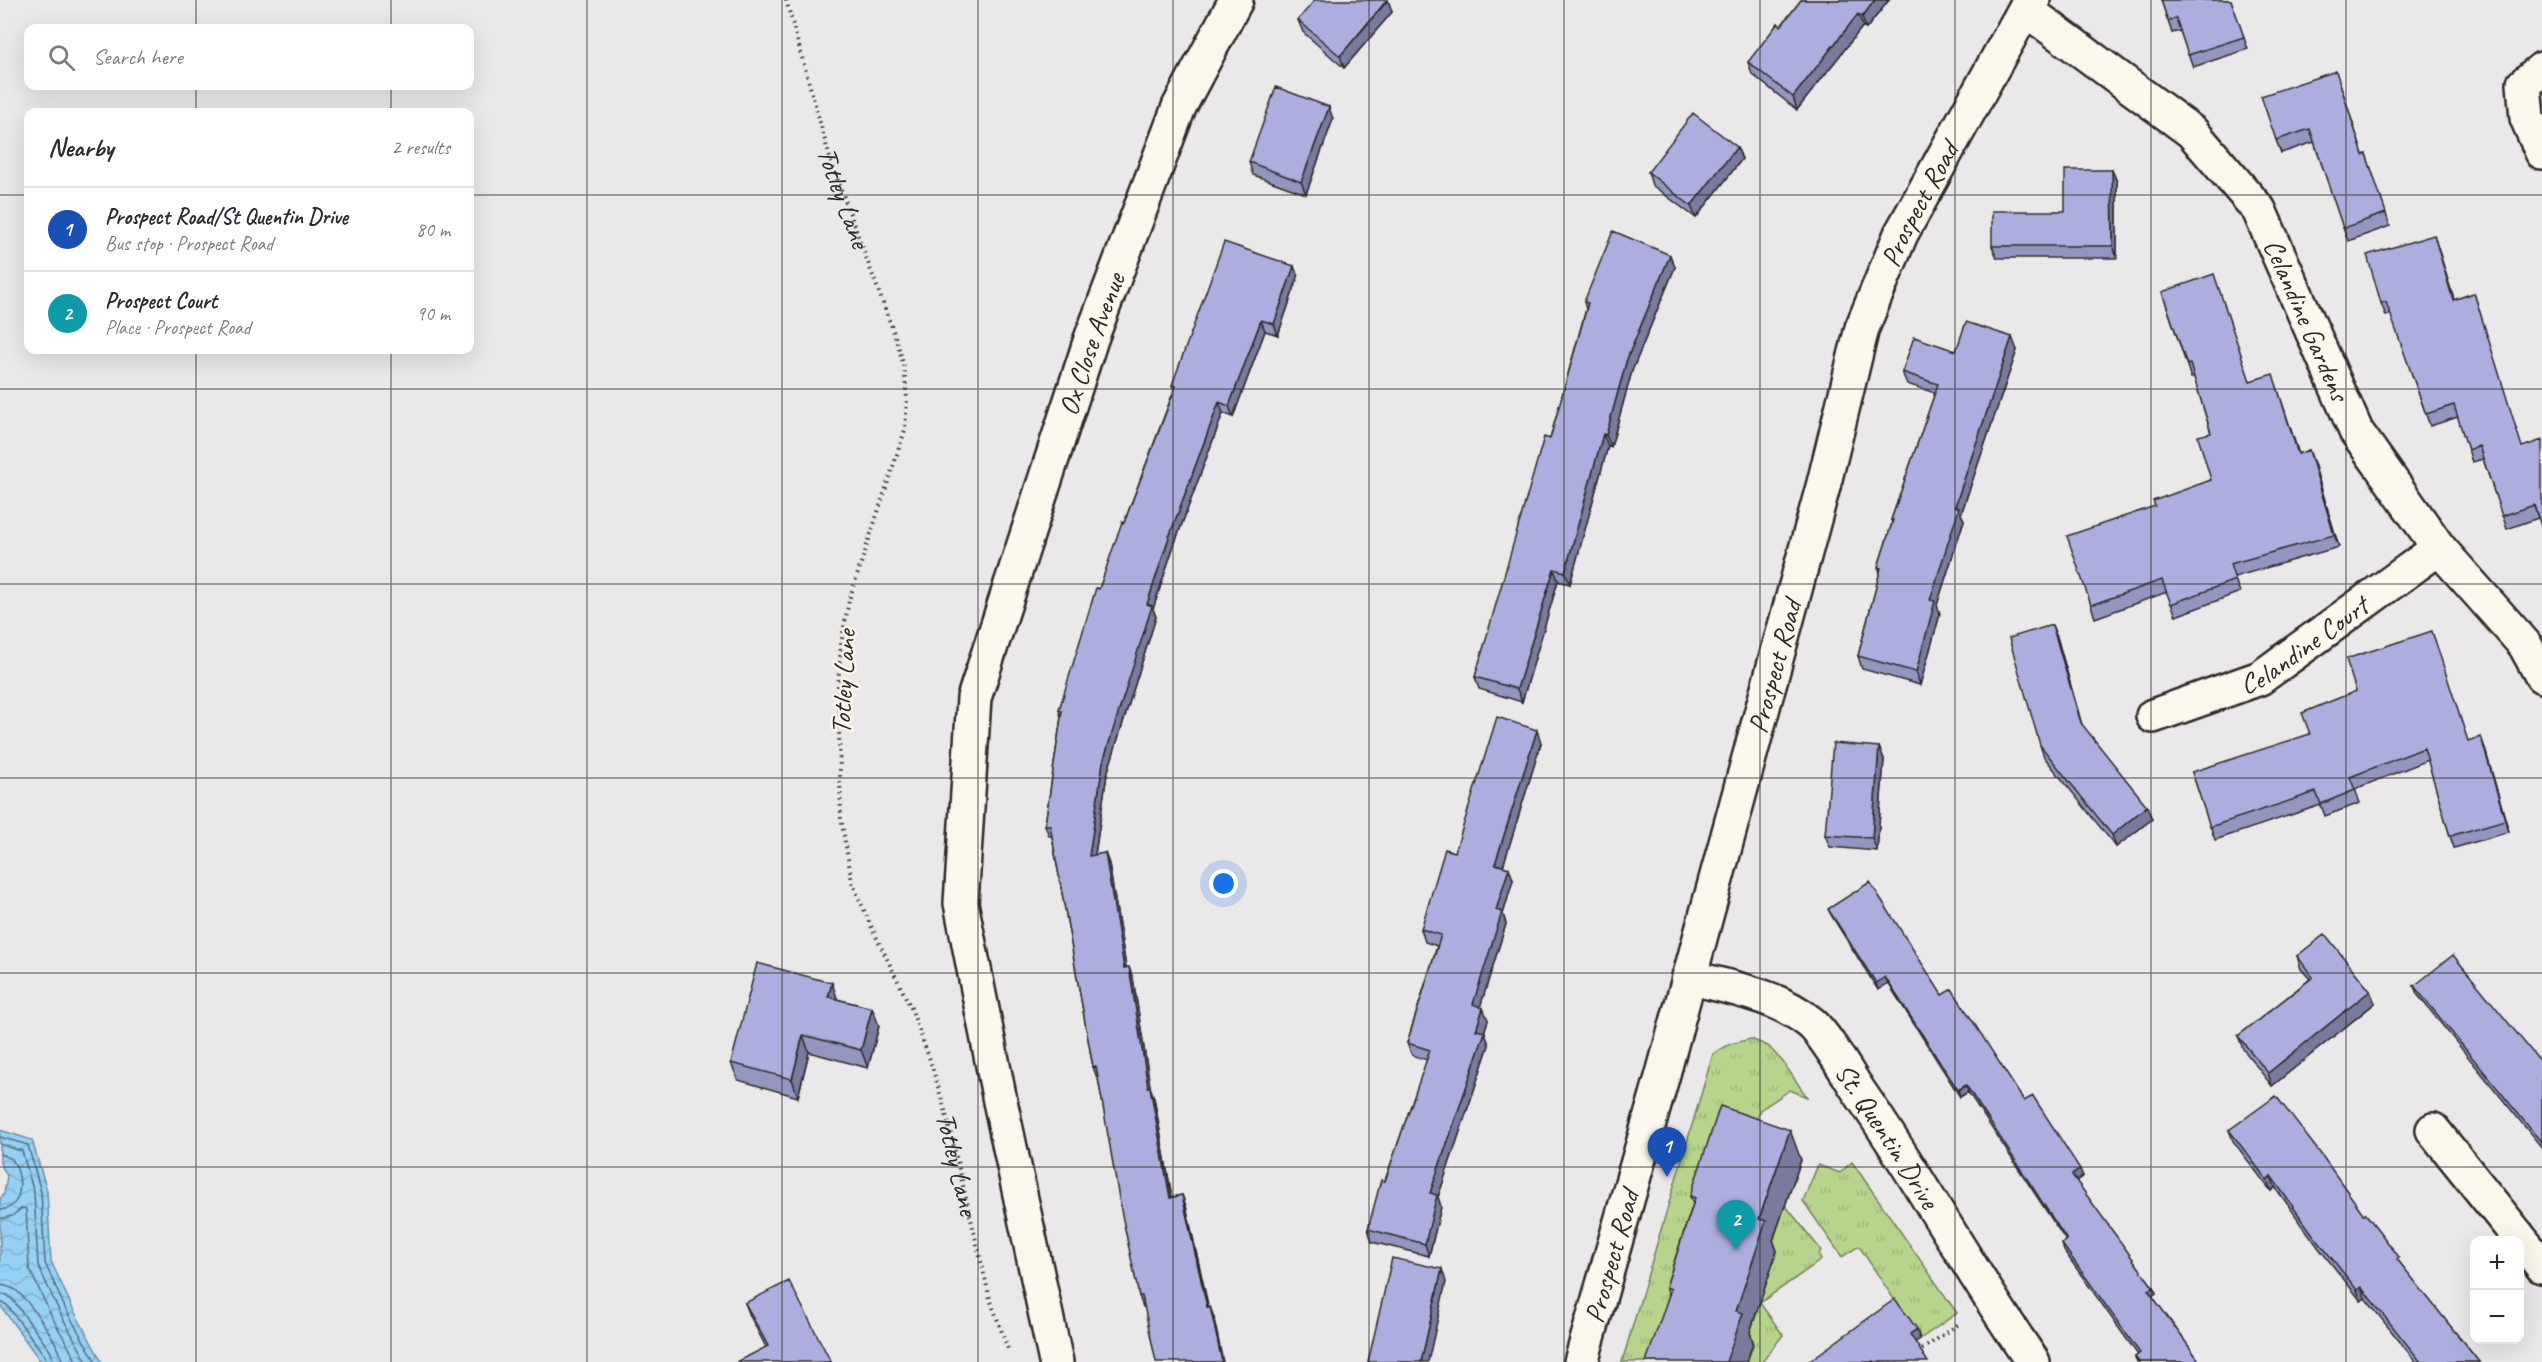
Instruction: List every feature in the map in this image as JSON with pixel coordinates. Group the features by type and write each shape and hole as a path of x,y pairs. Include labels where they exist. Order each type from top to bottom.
{"street":[{"name":"Ox Close Avenue","path":"974,698 1091,339 1179,107 1236,0"},
{"name":"Celandine Gardens","path":"2029,5 2192,132 2259,210 2356,431 2439,548 2525,645 2542,676"},
{"name":"Prospect Road","path":"1581,1362 1824,483 1862,328 1901,234 2029,5"},
{"path":"2542,69 2524,84 2527,118 2542,152"},
{"name":"Celandine Court","path":"2153,716 2259,678 2439,548"},
{"name":"Totley Lane","path":"974,698 961,903 1000,1101 1056,1362"},
{"name":"St. Quentin Drive","path":"1689,977 1760,996 1788,1007 1813,1024 1878,1119 1991,1302 2033,1362"},
{"path":"2433,1130 2542,1266"}],"path":[{"name":"Totley Lane","path":"786,0 831,162 895,336 904,366 907,399 905,430 849,600 838,686 840,818 852,882 911,1008 930,1060 945,1110 990,1299 1010,1354"},
{"path":"1913,1355 1991,1302"}],"green space":[{"path":"1751,1039 1768,1046 1783,1062 1807,1097 1790,1090 1760,1110 1667,1362 1622,1362 1713,1054 1730,1044"},
{"path":"1852,1162 1957,1313 1920,1339 1859,1246 1842,1257 1803,1201 1818,1165 1840,1173"},
{"path":"1785,1205 1821,1250 1819,1255 1821,1260 1760,1303 1783,1335 1762,1362 1747,1362 1754,1343 1747,1340 1777,1251 1770,1249"}],"water":[{"path":"0,1130 32,1140 47,1191 51,1261 72,1307 102,1362 41,1362 0,1305 0,1199 4,1194 7,1176 0,1163"}],"building":[{"path":"1315,0 1387,0 1340,56 1298,20"},
{"path":"1801,0 1875,0 1862,17 1858,14 1793,97 1748,62 1778,23 1781,26"},
{"path":"2161,0 2231,0 2244,37 2188,55 2176,18 2168,21"},
{"path":"2336,71 2363,155 2366,154 2386,213 2343,228 2310,129 2276,140 2261,96"},
{"path":"1276,87 1329,107 1301,182 1249,162"},
{"path":"1693,113 1737,147 1691,206 1648,172"},
{"path":"2065,170 2112,170 2113,246 1992,246 1992,211 2065,211"},
{"path":"1613,231 1670,255 1627,359 1606,435 1603,434 1565,572 1554,569 1517,689 1475,677 1544,437 1550,439 1588,303 1584,302"},
{"path":"2434,235 2453,300 2474,293 2522,447 2542,440 2542,529 2534,505 2502,516 2479,446 2468,450 2454,405 2426,414 2386,302 2381,303 2367,255"},
{"path":"1224,242 1294,266 1274,324 1261,320 1229,406 1219,402 1169,537 1147,604 1152,606 1103,762 1089,856 1105,853 1124,968 1129,967 1148,1087 1150,1087 1170,1198 1182,1195 1222,1362 1156,1362 1121,1210 1050,825 1045,825 1062,711 1059,710 1096,588 1099,589 1122,522 1124,523 1176,386 1172,385"},
{"path":"2214,274 2250,381 2273,374 2298,454 2309,450 2334,535 2230,564 2235,580 2171,604 2162,580 2091,605 2067,536 2155,506 2153,501 2211,480 2198,436 2211,433 2190,364 2187,365 2162,292"},
{"path":"1966,322 2012,337 1955,506 1959,508 1930,600 1935,601 1916,672 1858,656 1881,568 1878,567 1893,520 1891,520 1938,384 1902,372 1914,337 1956,351"},
{"path":"2052,625 2081,723 2147,806 2112,835 2040,745 2009,638"},
{"path":"2432,631 2468,741 2481,737 2505,820 2450,836 2424,748 2350,777 2355,790 2321,804 2316,792 2210,827 2192,772 2310,734 2302,713 2356,691 2346,659"},
{"path":"1497,717 1537,730 1495,864 1509,868 1496,910 1502,912 1473,1004 1483,1008 1476,1030 1485,1032 1430,1193 1437,1195 1425,1244 1368,1229 1381,1180 1385,1181 1430,1050 1407,1043 1441,935 1421,929 1445,849 1455,852"},
{"path":"1833,743 1879,747 1872,838 1825,835"},
{"path":"1870,882 1942,995 1952,989 2024,1101 2033,1096 2080,1169 2072,1175 2153,1287 2148,1290 2200,1362 2139,1362 2135,1357 2140,1353 2062,1244 2067,1240 1966,1085 1958,1090 1885,977 1876,983 1828,909"},
{"path":"2325,934 2370,991 2268,1073 2238,1036 2313,977 2297,956"},
{"path":"2453,955 2542,1064 2542,1143 2414,986"},
{"path":"757,963 832,983 828,997 872,1008 861,1050 803,1035 792,1079 731,1063"},
{"path":"2276,1096 2364,1215 2365,1213 2399,1257 2397,1259 2479,1362 2421,1362 2361,1287 2357,1290 2314,1236 2271,1176 2267,1180 2229,1130"},
{"path":"1720,1106 1790,1130 1759,1219 1766,1221 1736,1311 1743,1313 1726,1362 1646,1362 1671,1289 1666,1287 1695,1198 1690,1196"},
{"path":"1392,1258 1442,1269 1421,1362 1368,1362"},
{"path":"789,1281 831,1362 737,1362 768,1346 745,1303"},
{"path":"1895,1299 1917,1329 1910,1334 1928,1362 1808,1362"}],"place":[{"name":"Prospect Road/St Quentin Drive","path":"1667,1177"},
{"name":"Prospect Court","path":"1736,1250"}]}
